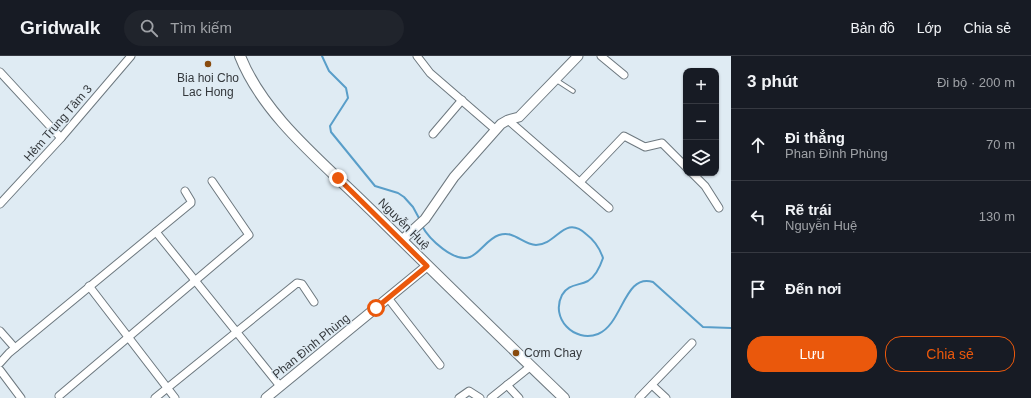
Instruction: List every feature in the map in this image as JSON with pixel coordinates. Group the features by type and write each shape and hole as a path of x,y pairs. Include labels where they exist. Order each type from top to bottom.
{"main road":[{"name":"Nguyễn Huệ","path":"240,56 249,76 260,94 285,125 427,266 531,366 560,397"}],"street":[{"name":"Hẻm Trung Tâm 3","path":"0,204 61,138 131,56"},
{"path":"418,56 430,74 496,130"},
{"path":"402,240 425,219 454,177 496,130 508,120 519,117 578,56"},
{"path":"601,56 624,75"},
{"path":"0,72 61,138"},
{"path":"433,134 462,100"},
{"path":"508,120 609,208"},
{"path":"580,182 624,136 645,147 662,143 683,164"},
{"path":"695,176 705,186 719,208"},
{"path":"58,397 128,336 249,235 212,181"},
{"path":"0,363 15,348 191,202 185,191"},
{"path":"156,232 280,386"},
{"name":"Phan Đình Phùng","path":"266,398 427,266"},
{"path":"155,398 297,283 302,284 314,302"},
{"path":"89,286 175,398"},
{"path":"388,298 440,365"},
{"path":"0,331 15,348"},
{"path":"639,398 692,343"},
{"path":"491,398 531,366"},
{"path":"0,370 21,398"},
{"path":"507,385 519,398"},
{"path":"652,385 666,398"},
{"path":"459,398 469,391 480,398"}],"lane":[{"path":"555,79 573,91"}],"waterway":[{"path":"322,56 329,71 346,88 348,98 330,126 331,132 375,186 398,193 404,197 413,207 420,220"},
{"path":"422,226 430,237 443,249 457,257 464,258 474,255 495,237 504,234 509,234 536,245 543,244 566,229 572,227 589,236 603,258 599,268 593,277 588,281 564,291 559,304 559,312 566,326 573,332 581,335 589,336 598,334 606,329 629,292 643,281 653,282 703,327 731,328"}],"place":[{"name":"Bia hoi Cho Lac Hong","path":"208,64"},
{"name":"Cơm Chay","path":"516,353"}],"route":[{"path":"338,178 427,266 376,308"}]}
